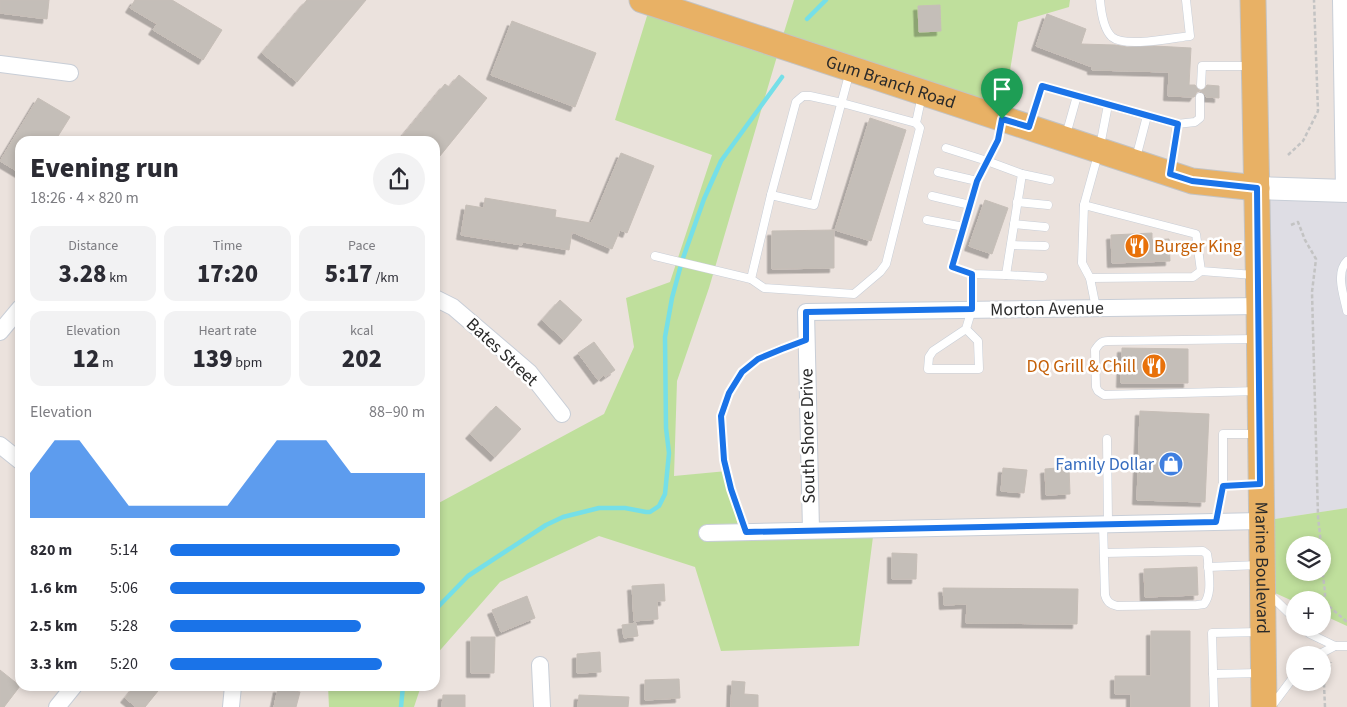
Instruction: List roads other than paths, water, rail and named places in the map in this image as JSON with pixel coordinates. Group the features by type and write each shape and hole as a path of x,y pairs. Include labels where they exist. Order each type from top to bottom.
{"main road":[{"name":"Gum Branch Road","path":"642,0 1192,181 1257,188"},
{"name":"Marine Boulevard","path":"1253,0 1264,707"},
{"path":"1257,188 1345,192"}],"street":[{"path":"1341,0 1345,192"},
{"path":"0,64 70,73"},
{"name":"Bates Street","path":"440,300 453,307 529,372 562,414"},
{"name":"Morton Avenue","path":"806,312 1259,306"},
{"name":"South Shore Drive","path":"806,312 811,530"},
{"path":"0,332 15,314"},
{"path":"0,445 15,457"},
{"path":"707,533 1260,521"},
{"path":"540,665 542,707"},
{"path":"57,707 70,691"},
{"path":"231,707 233,691"}],"lane":[{"path":"1100,0 1102,16 1110,35 1118,41 1129,43 1190,36 1186,0"},
{"path":"1201,85 1202,66 1254,66"},
{"path":"771,195 814,205 850,69"},
{"path":"1029,127 1042,86 1178,124 1195,122 1200,118 1200,97"},
{"path":"916,122 922,92"},
{"path":"655,256 751,279 764,288 854,294 880,272 886,264 920,128 916,122 810,96 803,96 796,102 751,279"},
{"path":"1065,139 1077,96"},
{"path":"1096,308 1090,278 1082,263 1084,205 1099,150 1108,105"},
{"path":"1134,162 1147,116"},
{"path":"1002,119 998,140 977,181 952,267 972,274 1043,277"},
{"path":"1170,174 1178,124"},
{"path":"946,148 1022,174 1050,180"},
{"path":"938,172 977,181"},
{"path":"1006,275 1022,174"},
{"path":"932,196 970,205"},
{"path":"1018,202 1048,205"},
{"path":"1084,205 1196,234 1202,272"},
{"path":"928,220 964,227"},
{"path":"1014,224 1045,227"},
{"path":"1011,245 1045,246"},
{"path":"1347,261 1342,268 1341,276 1347,311"},
{"path":"1090,278 1194,278 1202,272 1258,275"},
{"path":"966,329 978,341 980,369 928,369 929,357 933,351 966,329 972,309 972,274"},
{"path":"1259,339 1103,341 1096,350 1096,387 1098,392 1104,395 1260,391"},
{"path":"746,532 731,489 724,460 721,416 729,393 742,372 758,359 806,340"},
{"path":"1216,522 1223,486 1223,434 1260,434"},
{"path":"1104,553 1203,551 1207,554 1210,594 1204,604 1198,605 1116,606 1107,601 1105,595 1104,553 1107,439"},
{"path":"1223,486 1260,484"},
{"path":"1208,567 1261,576 1286,608"},
{"path":"1214,707 1212,633 1262,632"},
{"path":"1314,636 1335,646 1347,646 1347,656"},
{"path":"1331,648 1335,646"},
{"path":"1213,674 1263,673"},
{"path":"1271,707 1286,687"}],"waterway":[{"path":"807,19 826,0"},
{"path":"440,605 468,576 546,525 563,517 599,508 625,508 650,512 659,506 665,494 669,453 666,428 665,337 672,298 682,261 704,199 721,161 782,77"},
{"path":"401,707 403,691"}],"place":[{"name":"Burger King","path":"1137,246"},
{"name":"DQ Grill & Chill","path":"1154,366"},
{"name":"Family Dollar","path":"1171,464"}]}
